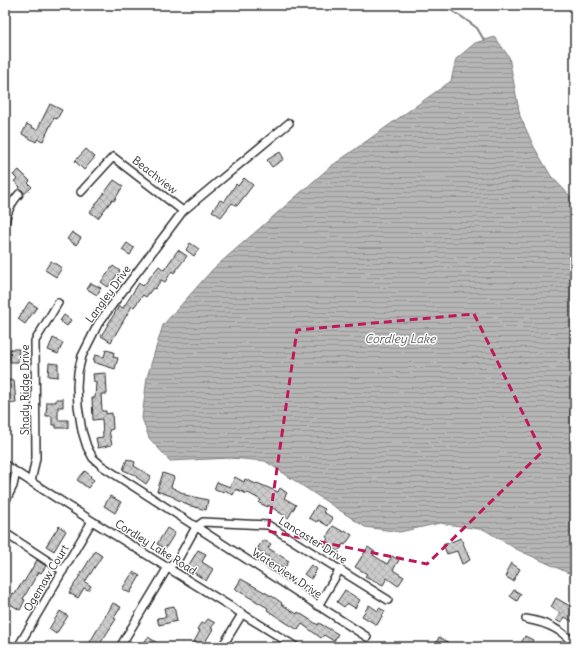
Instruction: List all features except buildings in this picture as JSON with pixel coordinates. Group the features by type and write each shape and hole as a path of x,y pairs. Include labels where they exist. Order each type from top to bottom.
{"street":[{"name":"Langley Drive","path":"196,527 102,466 93,458 87,447 82,431 78,406 78,372 82,356 98,324 183,211 289,123"},
{"name":"Beachview","path":"81,192 113,157 183,211"},
{"path":"5,223 12,201 19,194"},
{"name":"Shady Ridge Drive","path":"31,482 36,458 35,341 58,303"},
{"name":"Cordley Lake Road","path":"5,464 92,521 296,647"},
{"path":"5,502 13,486 16,472"},
{"name":"Ogemaw Court","path":"18,647 92,521"},
{"name":"Lancaster Drive","path":"196,527 203,522 268,525 388,600"},
{"path":"120,647 168,567 177,561 196,527"},
{"name":"Waterview Drive","path":"196,527 367,637"},
{"path":"5,533 63,571"},
{"path":"318,606 340,569"},
{"path":"222,647 242,614"},
{"path":"526,619 542,622 558,631 575,647"}],"highlighted area":[{"path":"474,314 542,452 427,564 268,531 297,330"}],"water":[{"name":"Cordley Lake","path":"495,37 509,57 520,116 534,147 551,176 575,201 575,576 516,549 485,530 440,523 400,532 365,527 265,461 230,458 170,461 149,438 142,418 147,377 163,325 213,269 330,167 451,81 456,59 475,43"}],"waterway":[{"path":"442,5 477,28 484,40"}]}
